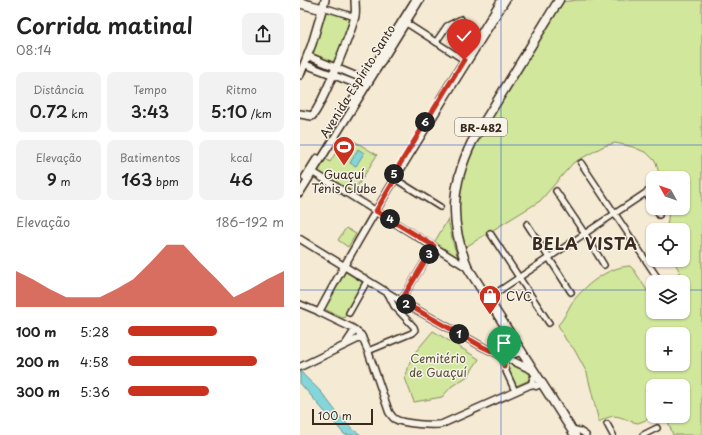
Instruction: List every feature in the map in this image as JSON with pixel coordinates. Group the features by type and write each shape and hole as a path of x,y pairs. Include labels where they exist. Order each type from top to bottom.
{"highway":[{"name":"BR-482","path":"559,0 472,142 462,166 456,188 455,215 460,245 468,268 574,432"},
{"path":"504,343 507,350 511,354 521,351"}],"main road":[{"path":"300,114 310,116 314,115 336,67 354,17 355,0"},
{"path":"300,75 308,56 324,6"}],"street":[{"name":"Avenida Espírito Santo","path":"404,22 415,0"},
{"name":"Avenida Espírito Santo","path":"300,193 311,172 363,87 404,22 420,0"},
{"path":"319,312 342,265 501,0"},
{"path":"465,61 506,0"},
{"path":"300,1 324,6 354,17"},
{"path":"300,5 324,6"},
{"path":"436,42 447,26 461,19"},
{"path":"404,22 465,61"},
{"path":"308,56 367,81"},
{"path":"304,64 363,87"},
{"path":"581,163 656,275"},
{"path":"311,172 468,268"},
{"name":"Avenida Espírito Santo","path":"300,186 311,172"},
{"path":"394,178 440,207"},
{"path":"556,191 604,265"},
{"path":"487,299 646,193"},
{"path":"527,224 571,292"},
{"path":"490,233 549,323"},
{"path":"300,239 388,294 535,373 532,384"},
{"path":"401,301 434,246"},
{"path":"349,313 367,281"},
{"path":"368,351 412,333 415,330 414,327 394,306 388,294"},
{"path":"300,304 355,330 362,337 389,412 395,419 400,421 437,426 532,384 536,386 542,383"},
{"path":"492,351 498,349 504,343 507,337 506,328"},
{"path":"345,345 355,330"},
{"path":"302,366 362,337"},
{"path":"504,357 504,367 515,391"},
{"path":"607,424 613,435"},
{"path":"643,435 657,428"},
{"path":"574,432 578,430 586,435"}],"green space":[{"path":"578,0 702,0 702,435 673,435 669,423 690,423 690,379 646,379 646,420 638,423 615,416 605,418 599,422 587,373 574,349 566,340 558,325 564,318 576,297 589,284 613,270 630,266 646,289 646,319 690,319 690,275 676,275 680,272 677,267 690,267 690,223 668,223 668,215 690,215 690,171 658,171 656,162 647,153 633,147 615,143 604,146 573,163 540,201 464,248 458,211 463,167 468,155 560,2"},
{"path":"326,11 350,19 335,64 312,55"},
{"name":"Guaçuí Tênis Clube","path":"346,136 377,155 353,193 316,171 325,158 330,162"},
{"path":"448,219 453,243 458,258 434,243"},
{"path":"346,228 356,234 348,247 338,240"},
{"path":"344,271 363,283 344,318 324,309"},
{"name":"Cemitério de Guaçuí","path":"433,331 479,359 468,376 452,386 442,397 414,402 405,378 412,356"},
{"path":"507,362 530,374 529,380 516,386 506,366"}],"water":[{"path":"358,149 364,153 356,166 350,163"},
{"path":"300,370 304,376 321,392 344,421 361,435 344,434 300,383"}],"place":[{"name":"Guaçuí Tênis Clube","path":"344,166"},
{"name":"CVC","path":"490,316"}],"district":[{"name":"BELA VISTA","path":"585,243"}],"route":[{"path":"464,60 392,177 395,179 376,211 434,246 401,301 483,347 504,357 504,367"}]}
